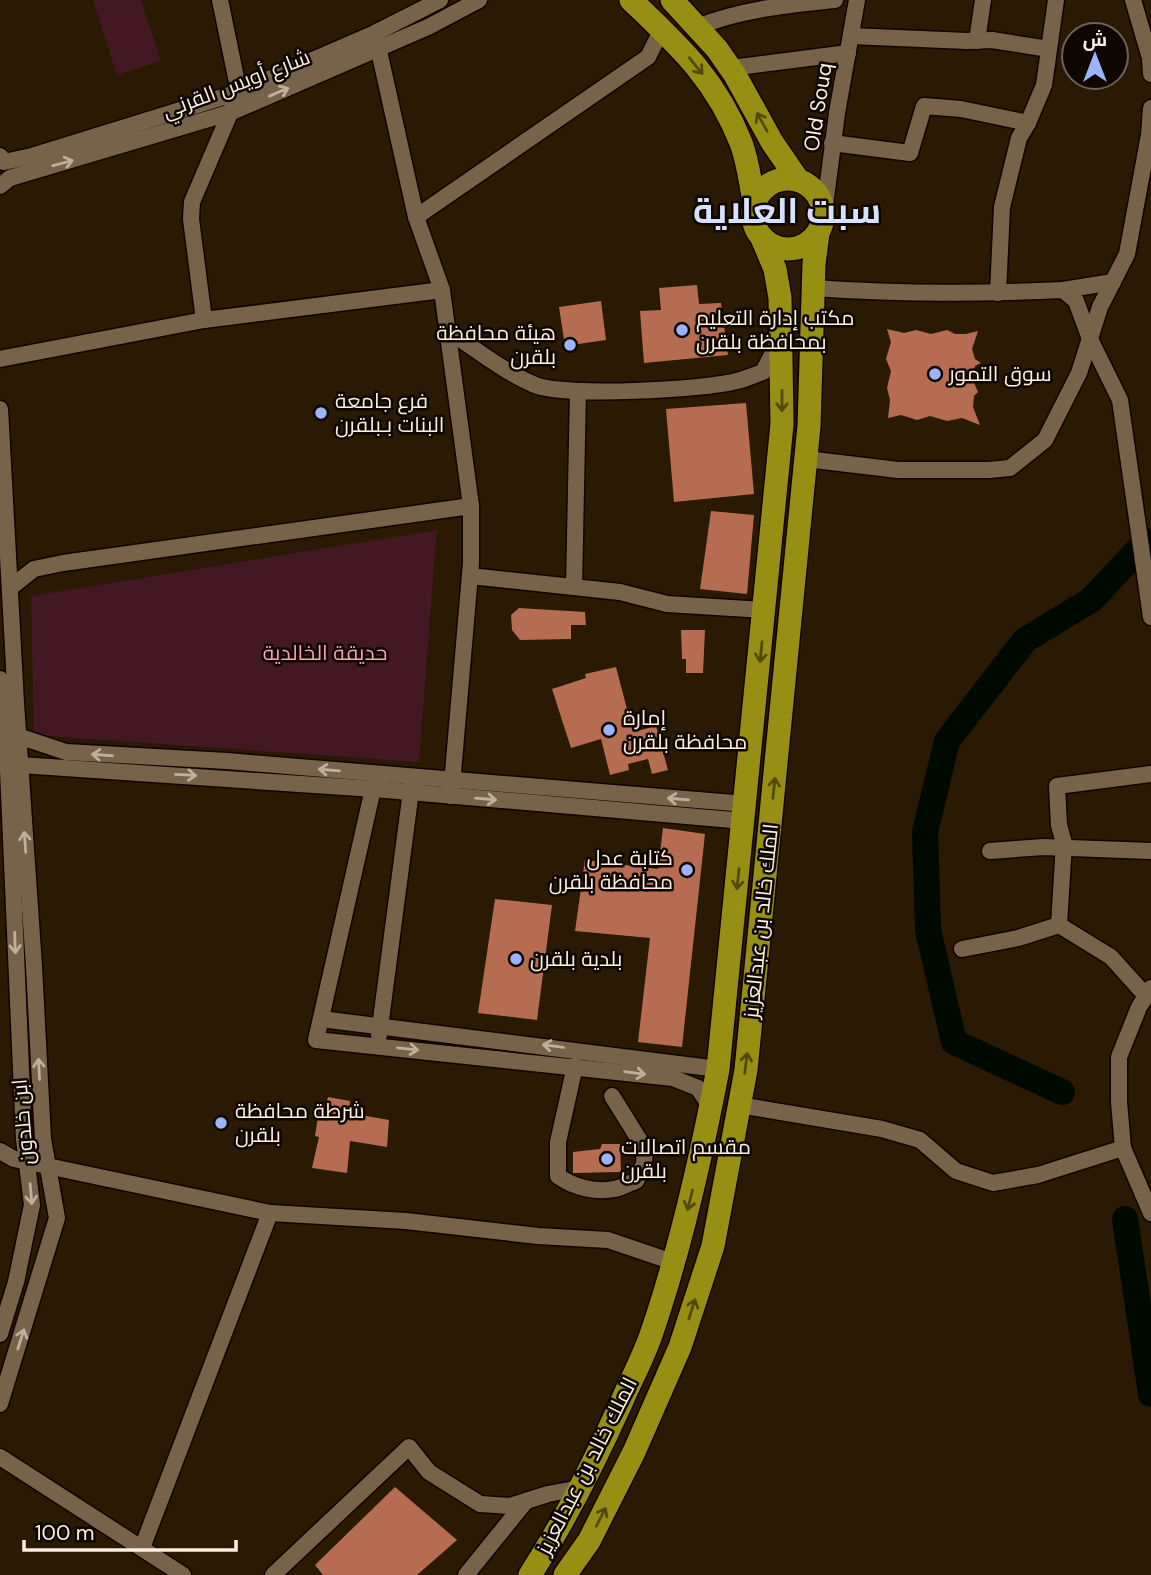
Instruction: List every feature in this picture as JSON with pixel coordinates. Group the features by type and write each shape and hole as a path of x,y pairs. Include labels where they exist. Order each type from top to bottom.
{"highway":[{"path":"631,0 700,69 720,99 742,146 754,201 754,227 762,238 773,246 798,248 810,243 821,227 823,208 818,195 810,185 798,180 773,182 762,189 754,201"},
{"path":"671,0 731,68 772,142 798,180"},
{"name":"الملك خالد بن عبدالعزيز","path":"565,1575 589,1541 634,1452 680,1347 713,1246 740,1105 746,1070 806,459 813,288 821,227"},
{"name":"الملك خالد بن عبدالعزيز","path":"530,1575 561,1528 652,1335 703,1151 718,1069 782,424 780,298 775,269 762,238"}],"street":[{"path":"204,320 191,219 192,202 239,92 220,0"},
{"name":"شارع أويس القرني","path":"0,186 9,178 232,112 377,40 440,0"},
{"name":"شارع أويس القرني","path":"0,156 4,162 32,156 239,92 377,40 428,27 479,0"},
{"path":"697,27 761,8 835,0"},
{"name":"Old Souq","path":"821,227 832,143 857,0"},
{"path":"977,41 983,0"},
{"path":"998,293 1002,206 1018,138 1028,123 1044,85 1056,0"},
{"path":"1133,0 1150,58 1151,74"},
{"path":"416,217 648,57 662,29"},
{"path":"377,40 416,217 442,290 471,506 470,576 451,788"},
{"path":"731,68 849,44 992,40 1049,50"},
{"path":"832,143 910,153 924,106 961,109 1028,123"},
{"path":"806,459 898,470 989,470 1010,468 1045,440 1079,373 1100,307 1127,254 1149,135 1151,108"},
{"path":"813,288 867,292 998,293 1063,290 1113,282"},
{"path":"0,359 204,320 442,290"},
{"path":"1063,290 1076,301 1090,339 1120,400 1151,617"},
{"path":"448,331 535,385 555,390 578,391 687,387 736,382 763,372 781,338"},
{"path":"574,587 578,391"},
{"name":"ابن خلدون","path":"0,409 43,1139 57,1218 0,1404"},
{"path":"10,588 34,569 63,563 471,506"},
{"path":"470,576 620,592 667,604 765,610"},
{"name":"ابن خلدون","path":"0,679 6,867 22,1089 10,1159 32,1205 16,1282 0,1334"},
{"path":"18,736 66,752 227,761 375,781"},
{"path":"20,765 375,781 745,813"},
{"path":"1059,925 1063,849 1057,786 1151,774"},
{"path":"375,781 316,1040 673,1078 698,1088 710,1108"},
{"path":"377,1046 412,784"},
{"path":"990,851 1043,847 1151,851"},
{"path":"962,949 1018,938 1059,925 1111,957 1148,992 1139,1007 1119,1057 1119,1102 1123,1148 1151,1213"},
{"path":"321,1019 718,1069"},
{"path":"575,1066 557,1154 558,1176 569,1184 613,1190 636,1181 644,1164 645,1149 612,1096"},
{"path":"740,1105 882,1129 919,1140 957,1171 993,1183 1038,1175 1123,1148"},
{"path":"10,1159 270,1213 406,1220 538,1236 608,1240 673,1262"},
{"path":"142,1548 270,1213"},
{"path":"273,1575 409,1447 429,1472 480,1504 510,1506 580,1488"},
{"path":"0,1457 183,1575"},
{"path":"466,1575 526,1501"}],"green space":[{"path":"93,0 141,0 161,61 117,75"},
{"name":"حديقة الخالدية","path":"437,530 419,762 34,735 31,596"}],"building":[{"path":"697,285 699,304 721,303 728,355 644,363 640,311 661,310 659,288"},
{"path":"601,301 606,340 565,346 559,307"},
{"path":"887,329 904,333 916,330 931,334 947,330 955,334 978,331 972,349 975,359 981,363 975,366 972,378 978,392 974,396 973,407 980,425 962,418 947,421 930,416 917,420 901,415 888,418 890,400 887,388 891,371 886,359 891,342"},
{"path":"746,403 754,494 674,502 666,409"},
{"path":"711,511 754,515 747,594 700,589"},
{"path":"519,608 585,612 586,625 571,625 571,639 520,640 512,630 511,615"},
{"path":"681,630 705,630 703,673 686,673 686,659 682,659"},
{"path":"616,667 633,732 656,726 668,770 652,774 648,759 628,764 629,770 610,775 601,739 571,748 552,689 586,678 585,674"},
{"path":"663,828 705,834 682,1047 638,1042 650,938 575,931 585,860 658,869"},
{"name":"بلدية بلقرن","path":"495,899 552,905 537,1020 478,1013"},
{"path":"328,1097 350,1101 349,1113 389,1120 387,1147 350,1141 347,1173 312,1168 319,1137 315,1136 320,1104 326,1105"},
{"path":"602,1144 620,1144 621,1172 573,1173 573,1152 600,1149"},
{"path":"395,1487 457,1540 417,1575 323,1575 315,1565"}],"waterway":[{"path":"1062,1092 954,1042 928,930 925,832 947,741 1025,640 1091,600 1137,551 1151,541"},
{"path":"1125,1219 1151,1394"}],"place":[{"name":"مكتب إدارة التعليم بمحافظة بلقرن","path":"682,330"},
{"name":"هيئة محافظة بلقرن","path":"570,345"},
{"name":"سوق التمور","path":"935,374"},
{"name":"فرع جامعة البنات بـبلقرن","path":"321,413"},
{"name":"إمارة محافظة بلقرن","path":"609,730"},
{"name":"كتابة عدل محافظة بلقرن","path":"687,870"},
{"name":"بلدية بلقرن","path":"516,959"},
{"name":"شرطة محافظة بلقرن","path":"221,1123"},
{"name":"مقسم اتصالات بلقرن","path":"607,1159"}],"district":[{"name":"سبت العلاية","path":"787,211"}]}
